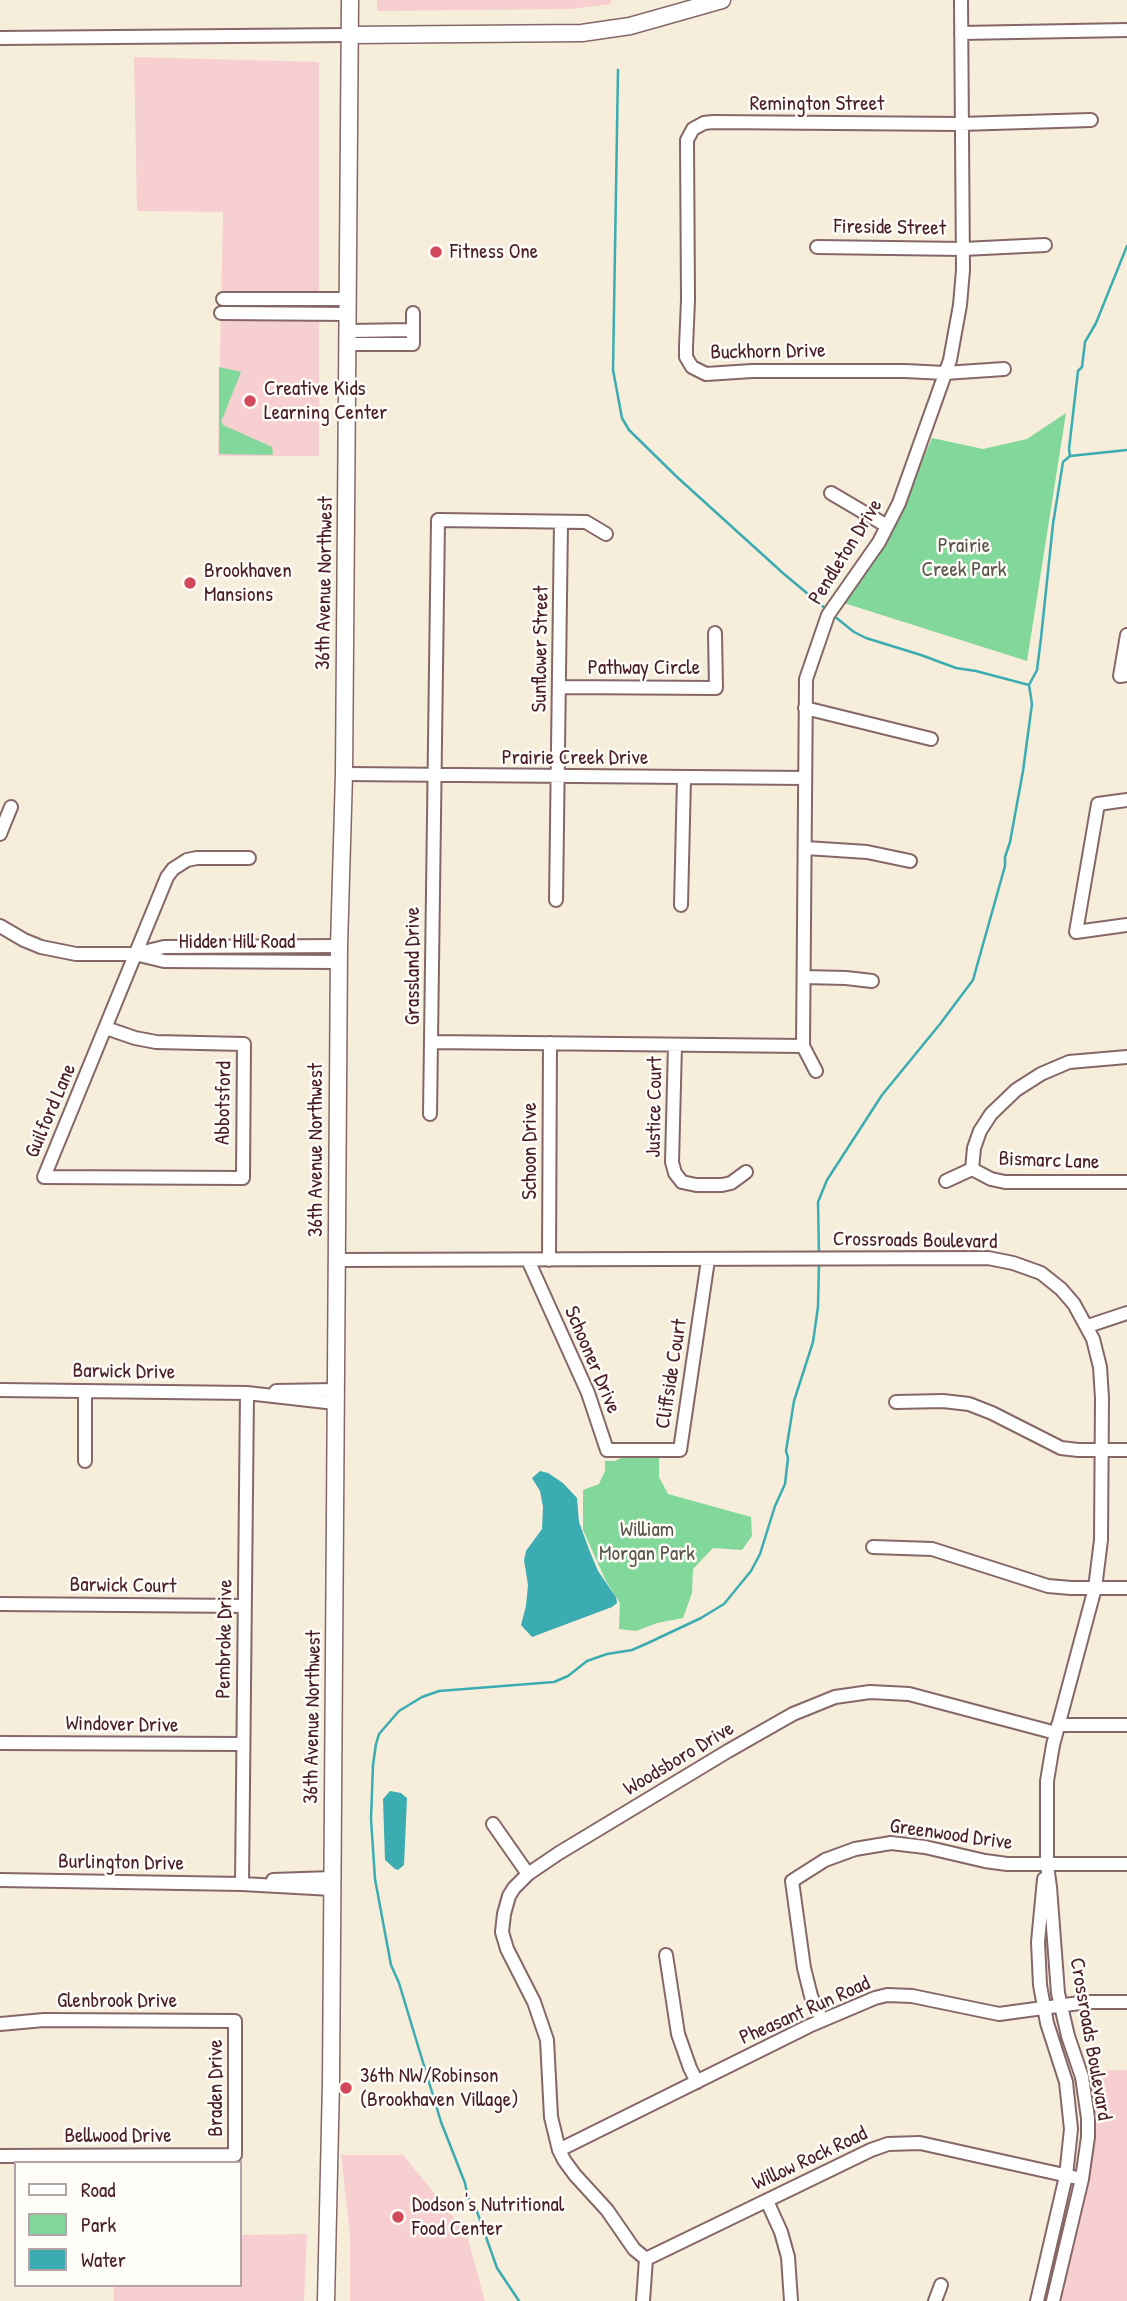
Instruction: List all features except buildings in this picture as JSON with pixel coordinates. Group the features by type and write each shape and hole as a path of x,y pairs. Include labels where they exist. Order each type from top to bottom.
{"main road":[{"name":"36th Avenue Northwest","path":"326,2301 336,1601 336,1260 344,774 350,0"},
{"path":"350,35 582,33 630,26 722,0"}],"street":[{"name":"Pendleton Drive","path":"803,1046 806,679 830,610 868,558 887,526 906,484 945,373 960,305 963,249 961,0"},
{"path":"961,33 1127,30"},
{"path":"0,38 350,35"},
{"name":"Remington Street","path":"686,144 692,129 713,122 960,124 1091,120"},
{"name":"Buckhorn Drive","path":"686,144 686,357 692,367 706,374 766,371 945,373 1004,369"},
{"name":"Fireside Street","path":"817,247 963,249 1045,245"},
{"path":"223,299 348,322 413,344 413,313"},
{"path":"221,313 348,322"},
{"path":"831,493 887,526"},
{"name":"Grassland Drive","path":"561,522 438,520 432,1042 803,1046"},
{"path":"561,522 586,522 606,534"},
{"name":"Sunflower Street","path":"556,900 561,522"},
{"name":"Pathway Circle","path":"559,687 716,688 715,632"},
{"path":"1127,635 1120,676 1127,675"},
{"path":"805,708 931,739"},
{"name":"Prairie Creek Drive","path":"344,774 805,778"},
{"path":"681,905 684,778"},
{"path":"1127,800 1098,804 1076,932 1127,925"},
{"path":"0,834 11,807"},
{"path":"806,848 867,852 910,861"},
{"name":"Guilford Lane","path":"243,1178 44,1177 167,877 173,869 187,860 249,858"},
{"name":"Hidden Hill Road","path":"0,926 24,940 56,951 135,954 164,961 339,954"},
{"path":"804,977 872,981"},
{"name":"Abbotsford","path":"106,1028 135,1038 171,1044 244,1044 243,1178"},
{"path":"430,1114 432,1042"},
{"name":"Schoon Drive","path":"549,1259 550,1043"},
{"name":"Justice Court","path":"675,1045 672,1162 675,1173 682,1182 722,1185 746,1172"},
{"path":"803,1046 816,1071"},
{"path":"946,1181 972,1170 974,1148 980,1131 991,1114 1022,1086 1069,1062 1127,1056"},
{"name":"Bismarc Lane","path":"972,1170 990,1179 1005,1182 1127,1182"},
{"name":"Crossroads Boulevard","path":"336,1260 977,1258 1013,1262 1041,1273 1074,1304 1088,1326 1100,1367 1101,1540 1095,1588 1057,1729 1047,1781 1047,1865 1038,1942 1040,1985 1047,2023 1066,2082 1071,2141 1066,2176 1037,2301"},
{"name":"Cliffside Court","path":"635,1450 680,1450 708,1259"},
{"name":"Schooner Drive","path":"528,1260 587,1393 607,1450 635,1450"},
{"path":"1088,1326 1127,1313"},
{"name":"Barwick Drive","path":"0,1390 335,1396"},
{"path":"85,1391 85,1461"},
{"name":"Pembroke Drive","path":"242,1884 247,1393"},
{"path":"896,1402 943,1401 970,1404 1054,1445 1069,1449 1127,1450"},
{"path":"873,1547 932,1549 1048,1586 1127,1588"},
{"name":"Barwick Court","path":"0,1604 245,1606"},
{"name":"Woodsboro Drive","path":"559,2150 551,2117 550,2061 541,2020 507,1949 502,1931 509,1896 528,1874 785,1718 835,1697 870,1692 909,1694 1057,1729 1127,1725"},
{"name":"Windover Drive","path":"0,1743 243,1744"},
{"path":"492,1824 528,1874"},
{"name":"Greenwood Drive","path":"822,2020 811,1996 804,1968 792,1881 807,1870 842,1852 867,1845 891,1843 925,1847 985,1861 1026,1866 1047,1865"},
{"path":"1047,1865 1127,1864"},
{"name":"Crossroads Boulevard","path":"1047,1865 1058,1993 1082,2077 1088,2137 1082,2179 1054,2301"},
{"name":"Burlington Drive","path":"0,1880 332,1884"},
{"path":"666,1955 678,2034 698,2082"},
{"name":"Pheasant Run Road","path":"559,2150 822,2020 864,2001 887,1995 926,1998 999,2014 1087,2002 1127,2002"},
{"name":"Glenbrook Drive","path":"0,2024 44,2020 235,2021"},
{"name":"Braden Drive","path":"235,2021 235,2155"},
{"name":"Willow Rock Road","path":"646,2259 871,2150 899,2143 920,2143 1082,2179"},
{"path":"559,2150 575,2175 607,2210 634,2249 646,2259 643,2301"},
{"name":"Bellwood Drive","path":"0,2156 235,2155"},
{"path":"767,2201 781,2232 788,2257 791,2301"},
{"path":"935,2301 941,2286"}],"shaded area":[{"path":"377,0 611,0 611,4 570,9 377,11"},
{"path":"134,57 319,62 319,456 218,456 223,212 137,211"},
{"path":"1127,2070 1127,2301 1059,2301 1083,2198 1094,2133 1092,2091 1087,2071"},
{"path":"341,2155 403,2155 466,2232 485,2301 350,2301 350,2234"},
{"path":"307,2234 304,2301 114,2301 114,2287 242,2287 242,2235"}],"green space":[{"path":"219,367 241,372 221,422 272,447 273,455 219,454"},
{"name":"Prairie Creek Park","path":"1066,413 1027,661 844,603 887,543 932,438 983,449 1027,439"},
{"name":"William Morgan Park","path":"625,1456 659,1456 659,1477 668,1494 751,1517 752,1536 742,1550 713,1548 693,1569 692,1593 683,1618 657,1623 636,1631 619,1629 620,1603 606,1581 583,1530 583,1490 599,1484 605,1471 605,1461 615,1461"}],"water":[{"path":"540,1471 563,1483 577,1498 579,1522 590,1552 617,1603 532,1637 521,1625 528,1585 524,1560 526,1551 542,1529 543,1507 540,1491 532,1478"},
{"path":"390,1791 401,1793 407,1798 404,1865 398,1870 385,1860 383,1799"}],"waterway":[{"path":"618,70 613,370 622,418 629,430 677,477 826,609"},
{"path":"1070,456 1078,371 1082,367 1085,342 1096,323 1127,246"},
{"path":"819,1256 818,1202 827,1180 882,1095 973,980 1005,866 1023,771 1032,704 1029,685 1037,670 1053,524 1063,462 1070,456 1127,450"},
{"path":"834,616 866,638 956,668 1029,685"},
{"path":"519,2301 497,2268 475,2206 468,2198 391,1965 375,1879 371,1819 376,1744 379,1734 399,1711 422,1697 439,1691 554,1682 568,1676 587,1661 632,1650 701,1618 724,1604 751,1571 760,1554 785,1484 788,1458 786,1451 794,1401 813,1342 818,1307 819,1263"}],"place":[{"name":"Fitness One","path":"436,252"},
{"name":"Creative Kids Learning Center","path":"250,401"},
{"name":"Brookhaven Mansions","path":"190,583"},
{"name":"36th NW/Robinson (Brookhaven Village)","path":"346,2088"},
{"name":"Dodson's Nutritional Food Center","path":"398,2217"}]}
